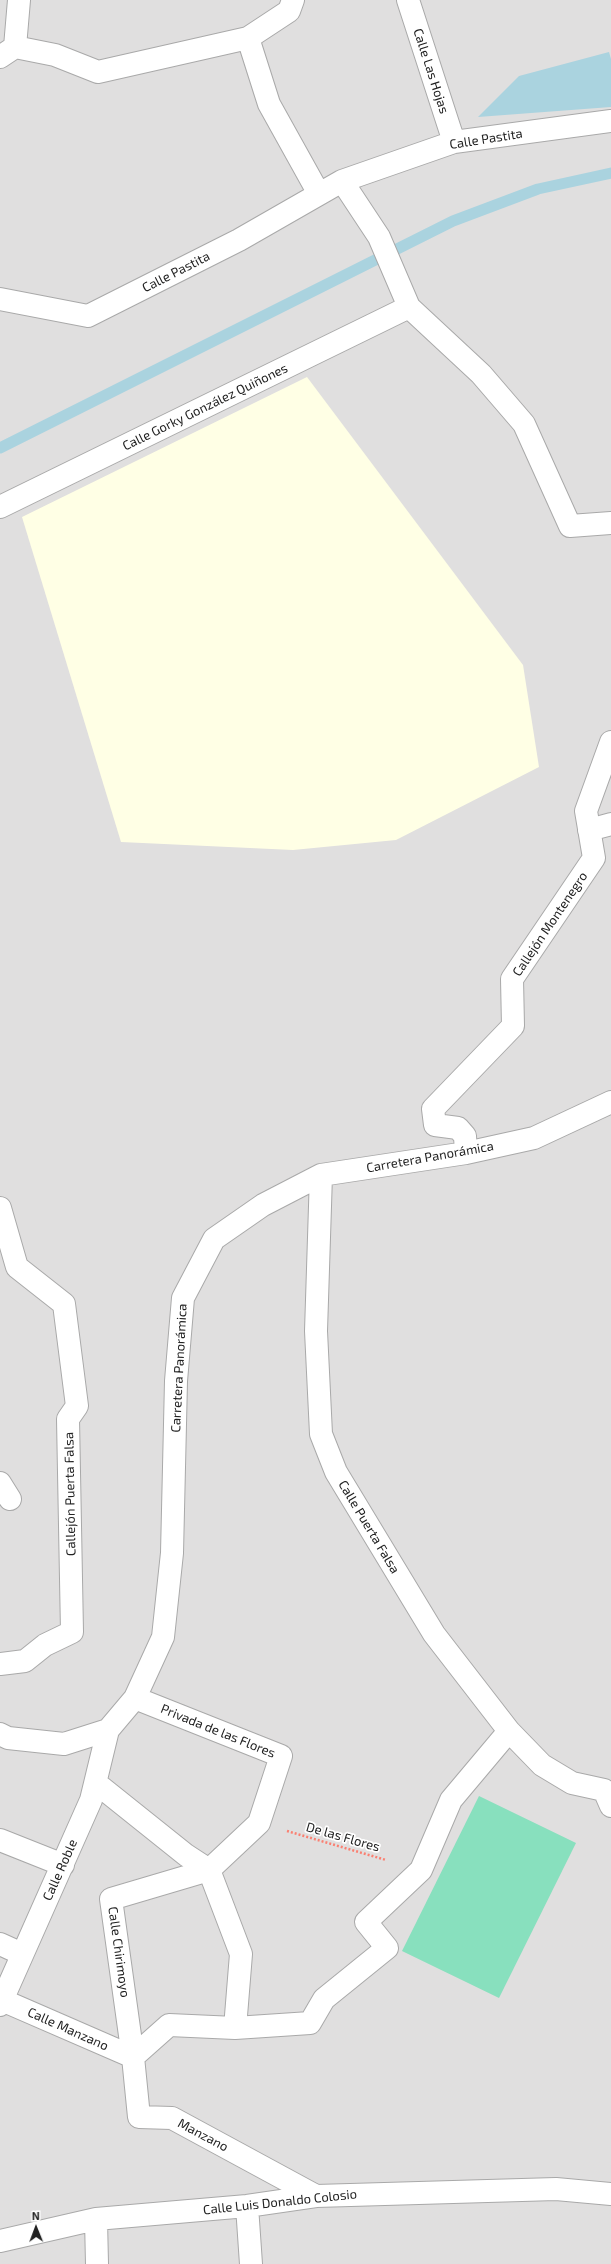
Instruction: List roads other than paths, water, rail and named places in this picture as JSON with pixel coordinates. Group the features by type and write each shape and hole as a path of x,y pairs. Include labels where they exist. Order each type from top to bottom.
{"street":[{"path":"19,0 8,52 55,55 98,72 248,38 288,11 293,0"},
{"name":"Calle Las Hojas","path":"408,0 454,142"},
{"path":"248,38 269,104 318,194"},
{"name":"Calle Pastita","path":"0,299 88,316 239,240 342,181 454,142 611,122"},
{"path":"342,181 379,237 409,307 481,374 524,424 570,526 611,523"},
{"name":"Calle Gorky González Quiñones","path":"0,507 409,307"},
{"name":"Callejón Montenegro","path":"466,1153 465,1136 458,1128 435,1125 433,1109 513,1026 512,979 594,858 586,811 611,742"},
{"path":"589,830 611,824"},
{"name":"Carretera Panorámica","path":"108,1730 135,1698 163,1636 172,1553 176,1381 183,1298 214,1239 263,1205 321,1175 466,1153 534,1138 611,1102"},
{"name":"Calle Puerta Falsa","path":"321,1175 316,1331 321,1434 336,1472 434,1634 509,1731 542,1765 572,1783 609,1794"},
{"name":"Callejón Puerta Falsa","path":"0,1208 17,1267 64,1304 77,1406 68,1419 72,1632 45,1645 25,1661 0,1664"},
{"name":"Privada de las Flores","path":"135,1698 281,1756 259,1823 209,1870"},
{"path":"0,1734 8,1738 64,1744 108,1730"},
{"name":"Calle Roble","path":"1,2002 91,1800 108,1730"},
{"path":"133,2057 169,2025 236,2028 310,2023 324,1999 387,1948 366,1922 421,1870 451,1800 509,1731"},
{"path":"96,1783 186,1854 209,1870 241,1954 236,2028"},
{"path":"0,1840 63,1864"},
{"name":"Calle Chirimoyo","path":"133,2057 111,1900 209,1870"},
{"path":"0,1944 22,1954"},
{"name":"Calle Manzano","path":"1,2002 133,2057"},
{"name":"Manzano","path":"133,2057 139,2117 172,2118 316,2196"},
{"name":"Calle Luis Donaldo Colosio","path":"0,2241 96,2219 246,2206 316,2196 556,2189 611,2194"},
{"path":"246,2206 251,2264"},
{"path":"96,2219 97,2264"}],"water":[{"path":"609,52 611,59 611,107 478,117 519,76"}],"waterway":[{"path":"0,448 453,221 538,189 611,173"}]}
